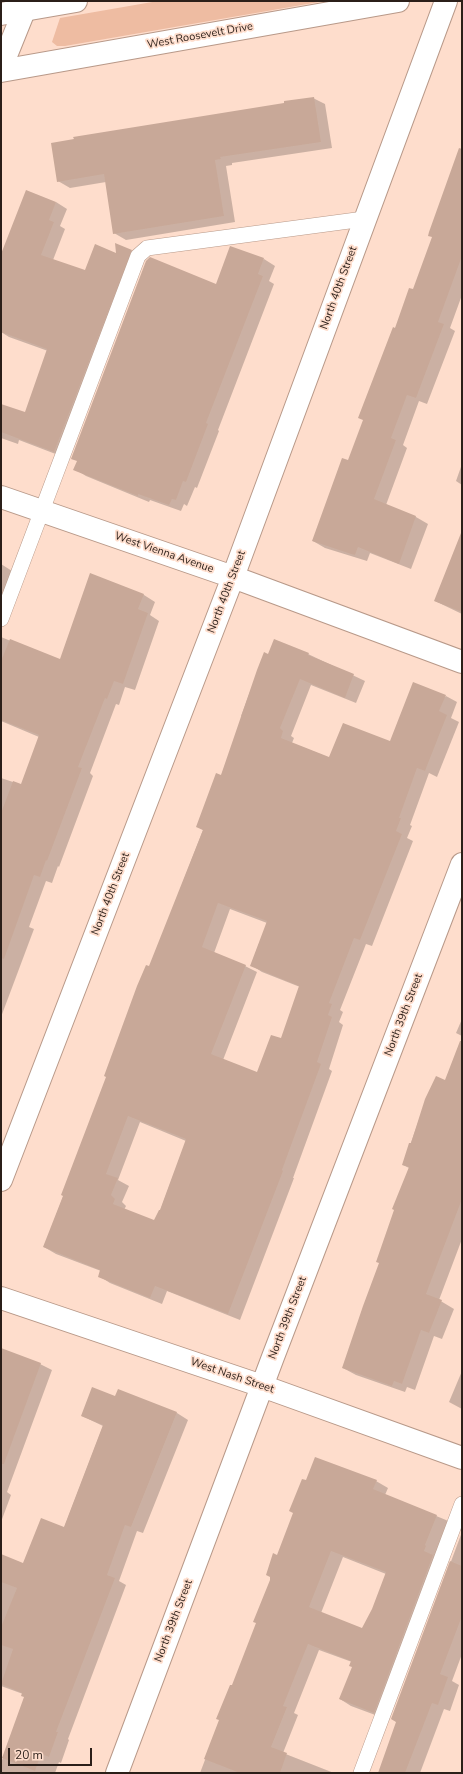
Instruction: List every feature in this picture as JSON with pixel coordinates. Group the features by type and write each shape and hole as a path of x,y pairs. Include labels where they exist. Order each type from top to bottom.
{"street":[{"path":"1,14 26,6 76,1"},
{"name":"West Roosevelt Drive","path":"1,71 398,1"},
{"name":"North 40th Street","path":"1,1180 233,578 364,219 446,1"},
{"path":"1,68 26,6"},
{"name":"West Vienna Avenue","path":"1,497 233,578 462,662"},
{"name":"North 39th Street","path":"117,1773 262,1386 462,864"},
{"name":"West Nash Street","path":"1,1298 262,1386 462,1458"}],"lane":[{"path":"1,619 138,256 147,248 364,219"},
{"path":"361,1773 462,1504"}],"shaded area":[{"path":"158,1 325,1 65,46 57,46 52,42 60,18"}],"building":[{"path":"314,97 321,142 220,157 221,159 215,160 224,216 113,234 104,174 57,182 51,143 74,139 73,137"},
{"path":"459,148 462,149 462,256 438,322 444,324 416,398 407,395 391,438 396,440 374,499 416,516 399,564 358,547 355,555 312,541 342,458 348,460 363,420 358,418 393,327 395,328 409,288 413,289 432,237 428,236 429,232"},
{"path":"26,190 56,202 49,220 54,222 41,255 85,270 95,244 116,253 115,243 132,250 54,452 1,432 1,404 25,412 47,349 1,332 1,254"},
{"path":"230,246 264,258 258,274 263,276 206,423 208,424 186,482 183,481 176,500 172,499 169,505 138,494 138,496 73,470 77,461 71,459 146,261 150,257 216,284"},
{"path":"462,533 462,612 434,601"},
{"path":"90,573 144,594 138,609 148,613 123,684 114,681 107,699 105,698 78,767 82,768 47,861 46,860 40,877 34,875 4,959 1,958 1,813 13,781 21,784 39,735 1,720 1,661 10,639 60,659"},
{"path":"274,639 309,653 308,655 354,674 345,698 300,679 280,728 283,731 281,738 329,757 343,723 390,741 413,682 446,695 439,711 447,715 425,771 417,768 399,818 401,818 396,831 402,834 360,940 354,938 329,1003 332,1004 328,1015 332,1017 317,1062 321,1064 282,1170 283,1171 228,1314 155,1286 150,1298 98,1277 100,1270 43,1247 106,1077 104,1076 137,986 146,965 149,966 203,830 196,827 216,773 221,775 264,652 268,654","holes":["218,903 267,921 250,966 299,986 281,1038 271,1035 257,1072 211,1054 246,965 202,947","128,1116 186,1139 160,1210 154,1220 113,1204 115,1199 111,1195 118,1178 106,1174"]},
{"path":"460,1041 462,1041 462,1199 426,1294 442,1300 429,1333 421,1330 402,1384 394,1381 392,1386 342,1368 379,1263 376,1262 394,1210 392,1209 409,1167 402,1165 409,1143 411,1143 425,1099 436,1076 445,1080"},
{"path":"1,1348 41,1363 4,1464 1,1464"},
{"path":"92,1387 115,1396 118,1389 177,1412 131,1527 125,1525 107,1575 115,1578 56,1732 58,1732 49,1757 41,1754 35,1771 2,1758 24,1697 21,1696 22,1693 1,1684 13,1649 1,1645 1,1627 17,1588 1,1582 1,1554 23,1563 41,1518 64,1527 103,1425 81,1416"},
{"path":"315,1457 377,1480 373,1489 437,1515 424,1551 433,1555 374,1713 339,1699 352,1667 349,1666 351,1661 308,1644 283,1706 287,1707 271,1747 287,1753 280,1773 240,1773 204,1759 219,1720 216,1719 230,1685 232,1685 256,1623 253,1622 270,1580 270,1577 266,1575 273,1553 277,1555 293,1513 289,1511 302,1479 306,1480","holes":["331,1551 386,1572 372,1609 362,1628 309,1607"]},
{"path":"450,1561 462,1566 462,1616 440,1674 448,1677 438,1705 432,1703 405,1773 378,1773 396,1722 391,1719"}]}
